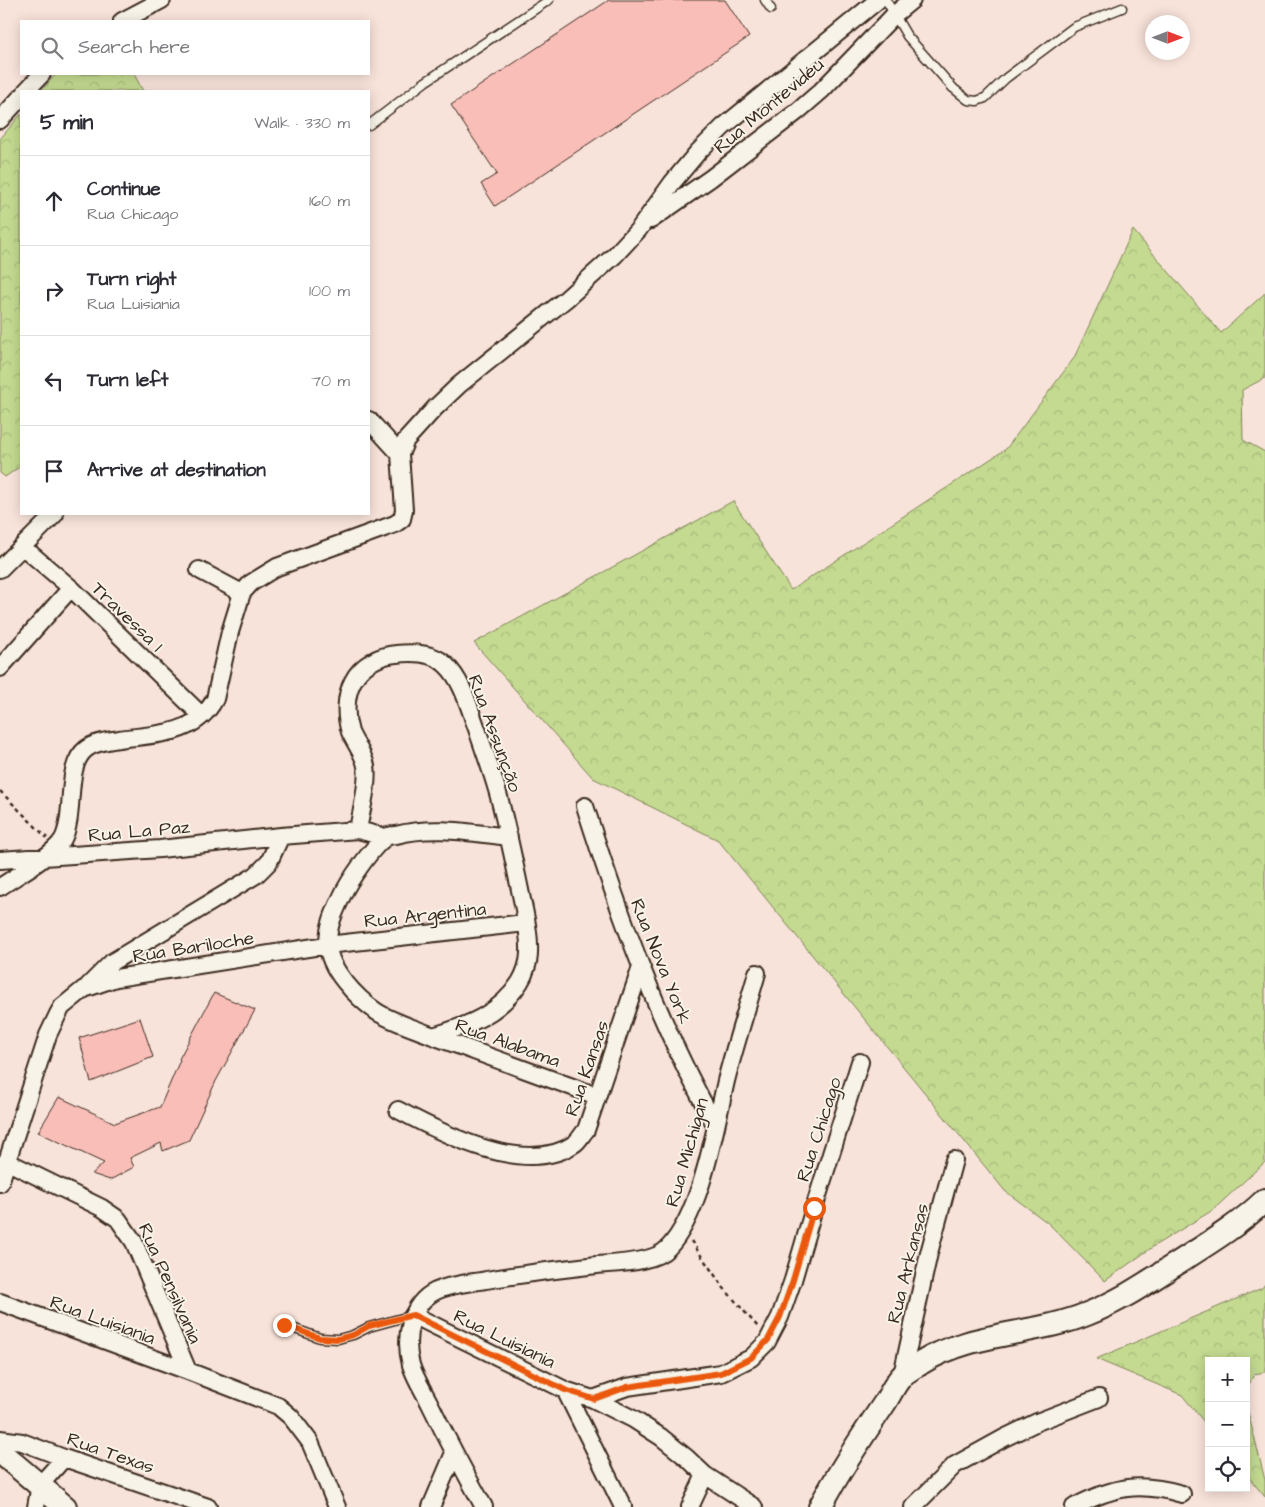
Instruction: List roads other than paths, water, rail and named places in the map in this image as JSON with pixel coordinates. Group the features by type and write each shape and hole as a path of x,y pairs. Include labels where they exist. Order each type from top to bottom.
{"main road":[{"path":"820,1507 863,1434 902,1376 936,1354 962,1344 1059,1324 1087,1315 1111,1303 1202,1248 1265,1200"},
{"path":"0,1452 38,1496 65,1507"}],"street":[{"path":"124,20 162,0"},
{"name":"Rua Montevidéu","path":"400,454 406,440 441,402 482,365 566,299 615,255 639,229 672,183 698,152 723,128 878,0"},
{"name":"Rua Montevidéu","path":"639,229 711,178 798,111 821,91 890,7 912,0"},
{"path":"27,90 41,75"},
{"path":"0,120 20,98"},
{"path":"0,888 51,852 64,838 69,816 76,759 87,748 104,741 177,731 190,726 210,708 215,698 228,641 242,594 252,583 277,567 395,524 402,518 404,510 400,454 370,421"},
{"path":"0,569 54,515"},
{"name":"Travessa 1","path":"23,547 71,588 202,716"},
{"path":"199,570 242,594"},
{"path":"0,668 71,588"},
{"name":"Rua Assunção","path":"358,830 367,779 366,765 350,732 346,710 349,690 360,671 386,654 424,654 436,658 452,672 464,694 501,803 526,923 529,954 521,982 506,1000 487,1016 463,1027 433,1036"},
{"name":"Rua Nova York","path":"585,806 611,888 662,1021 700,1099 716,1126"},
{"path":"84,989 112,962 256,876 270,862 281,836 358,830 385,837 417,831 453,830 509,837"},
{"name":"Rua La Paz","path":"0,860 51,852 160,849 281,836"},
{"path":"328,946 328,932 332,918 346,888 364,861 385,837"},
{"name":"Rua Argentina","path":"328,946 526,923"},
{"name":"Rua Bariloche","path":"0,1183 48,1035 58,1014 70,1000 84,989 116,978 328,946"},
{"name":"Rua Alabama","path":"328,946 341,978 358,996 378,1012 433,1036 597,1096"},
{"name":"Rua Kansas","path":"398,1110 434,1130 463,1142 504,1153 537,1156 562,1151 576,1143 586,1130 641,967"},
{"name":"Rua Michigan","path":"413,1315 418,1305 437,1290 512,1276 630,1261 658,1256 667,1249 683,1229 697,1196 757,973"},
{"name":"Rua Chicago","path":"594,1399 627,1387 721,1373 751,1358 768,1340 780,1317 793,1280 860,1062"},
{"name":"Rua Arkansas","path":"902,1376 929,1253 954,1160"},
{"name":"Rua Pensilvania","path":"6,1161 102,1208 118,1219 134,1242 188,1371"},
{"name":"Rua Luisiania","path":"0,1302 278,1406 291,1417 310,1442 337,1507"},
{"path":"413,1315 407,1340 411,1367 454,1454 484,1507"},
{"name":"Rua Luisiania","path":"413,1315 565,1390 594,1399 633,1420 661,1438 705,1475 754,1507"},
{"path":"565,1390 623,1507"},
{"path":"913,1507 954,1465 1038,1422 1099,1398"},
{"name":"Rua Texas","path":"0,1439 22,1442 208,1507"},
{"path":"431,1507 454,1454"},
{"path":"38,1496 64,1458"},
{"path":"690,1507 705,1475"},
{"path":"1074,1507 1109,1491 1136,1486 1158,1488 1182,1494"}],"lane":[{"path":"370,124 425,82 549,0"},
{"path":"765,0 771,9"},
{"path":"890,7 906,36 954,88 968,100 977,101 985,98 1006,78 1074,26 1122,8"},
{"path":"284,1325 320,1338 338,1339 353,1335 369,1326 413,1315"}]}
